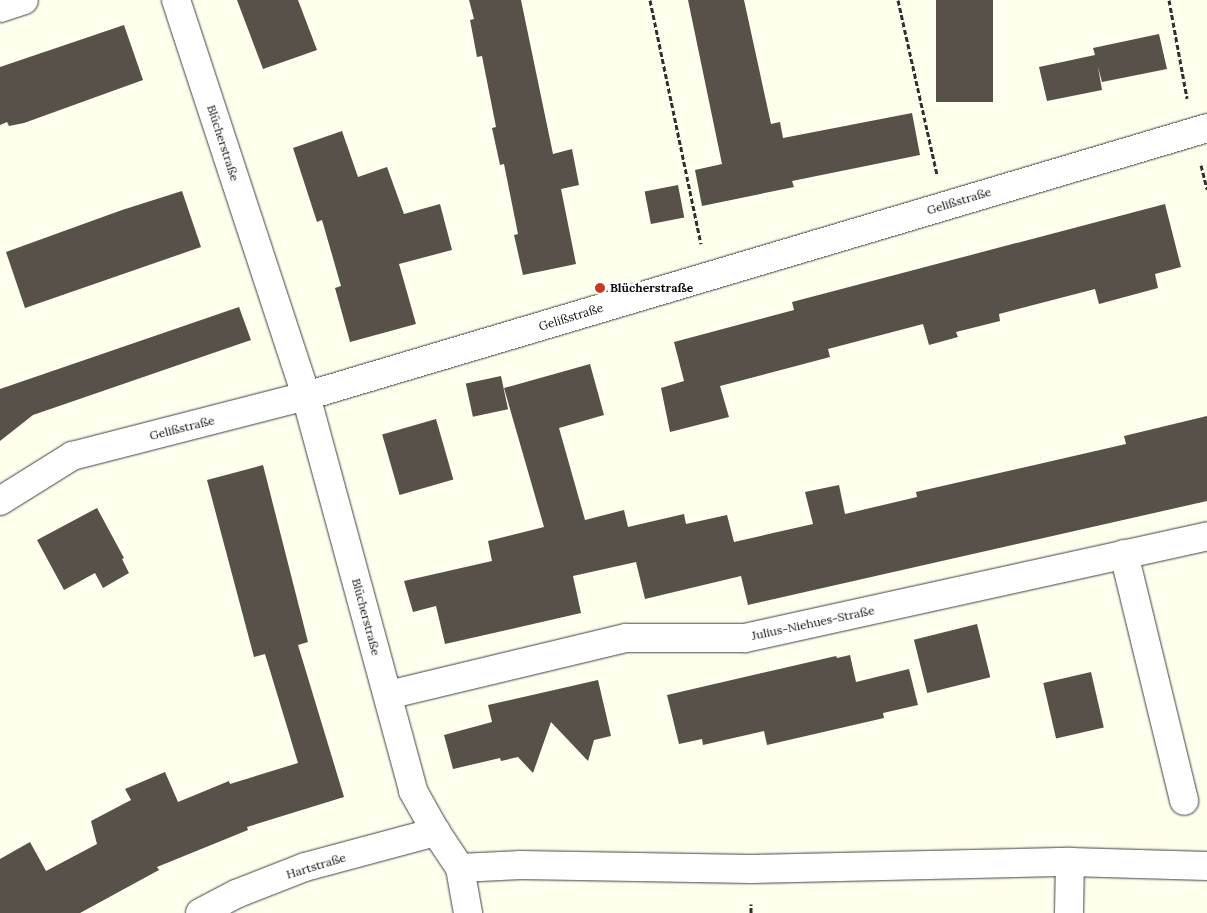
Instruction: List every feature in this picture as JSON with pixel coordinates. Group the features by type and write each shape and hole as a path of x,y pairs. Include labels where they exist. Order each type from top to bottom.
{"street":[{"path":"0,8 24,0"},
{"name":"Blücherstraße","path":"176,0 306,396 413,791 436,832 460,868 468,913"},
{"name":"Gelißstraße","path":"0,501 72,456 306,396 1200,130"},
{"name":"Julius-Niehues-Straße","path":"388,695 626,638 745,638 1207,536"},
{"path":"1124,554 1184,801"},
{"name":"Hartstraße","path":"200,913 236,894 305,868 436,832"},
{"path":"460,868 521,865 751,869 1070,862 1207,866"},
{"path":"1069,913 1070,862"}],"path":[{"path":"650,0 708,276"},
{"path":"898,0 944,206"},
{"path":"1169,0 1200,130"}],"building":[{"path":"237,0 298,0 317,50 263,69"},
{"path":"469,0 521,0 553,154 572,149 579,185 561,189 576,264 523,275 514,235 518,234 504,164 500,165 492,128 496,127 482,56 477,57 470,20 474,19"},
{"path":"688,0 744,0 771,124 780,122 783,138 912,113 920,155 792,181 794,187 702,206 695,170 722,164"},
{"path":"936,0 993,0 993,102 936,102"},
{"path":"124,25 143,80 24,123 9,126 7,122 0,125 0,67"},
{"path":"1159,34 1167,69 1102,82 1098,67 1102,90 1047,101 1039,67 1095,55 1093,48"},
{"path":"342,131 358,177 387,167 404,214 440,204 452,250 399,264 416,324 350,342 335,288 341,286 322,220 317,222 293,148"},
{"path":"678,185 684,217 651,224 645,191"},
{"path":"182,191 201,247 25,308 6,252 122,210"},
{"path":"1165,204 1181,267 1155,274 1158,288 1099,304 1095,289 999,314 1000,321 956,332 958,337 929,345 923,324 828,349 830,357 720,386 729,417 670,432 661,388 684,381 674,342 794,310 792,302"},
{"path":"239,307 251,340 33,415 0,441 0,389"},
{"path":"590,364 604,415 559,428 585,520 624,510 628,527 684,514 686,524 727,515 734,542 813,524 805,492 839,485 845,514 917,497 916,492 1126,444 1124,436 1207,416 1207,501 748,605 741,576 645,599 636,562 573,576 581,613 445,644 436,606 413,612 404,581 492,561 488,541 544,527 504,388"},
{"path":"501,376 508,409 473,417 466,383"},
{"path":"436,419 453,480 400,495 382,434"},
{"path":"263,465 308,642 298,645 344,797 247,827 248,830 157,867 159,870 80,913 0,913 0,859 30,842 46,871 97,844 91,821 131,800 125,789 165,772 178,802 229,781 230,784 298,763 265,654 254,657 207,480"},
{"path":"97,508 124,558 122,559 129,573 103,588 95,573 64,590 37,540"},
{"path":"977,624 990,677 927,693 914,640"},
{"path":"850,655 856,682 909,669 918,705 883,713 884,718 767,745 764,731 703,745 702,739 679,744 667,695 836,656 837,658"},
{"path":"1091,672 1104,728 1056,739 1043,683"},
{"path":"598,680 611,736 594,740 588,761 551,722 533,773 518,757 501,761 500,758 453,769 444,735 492,722 488,705"}],"place":[{"name":"Blücherstraße","path":"600,288"}]}
